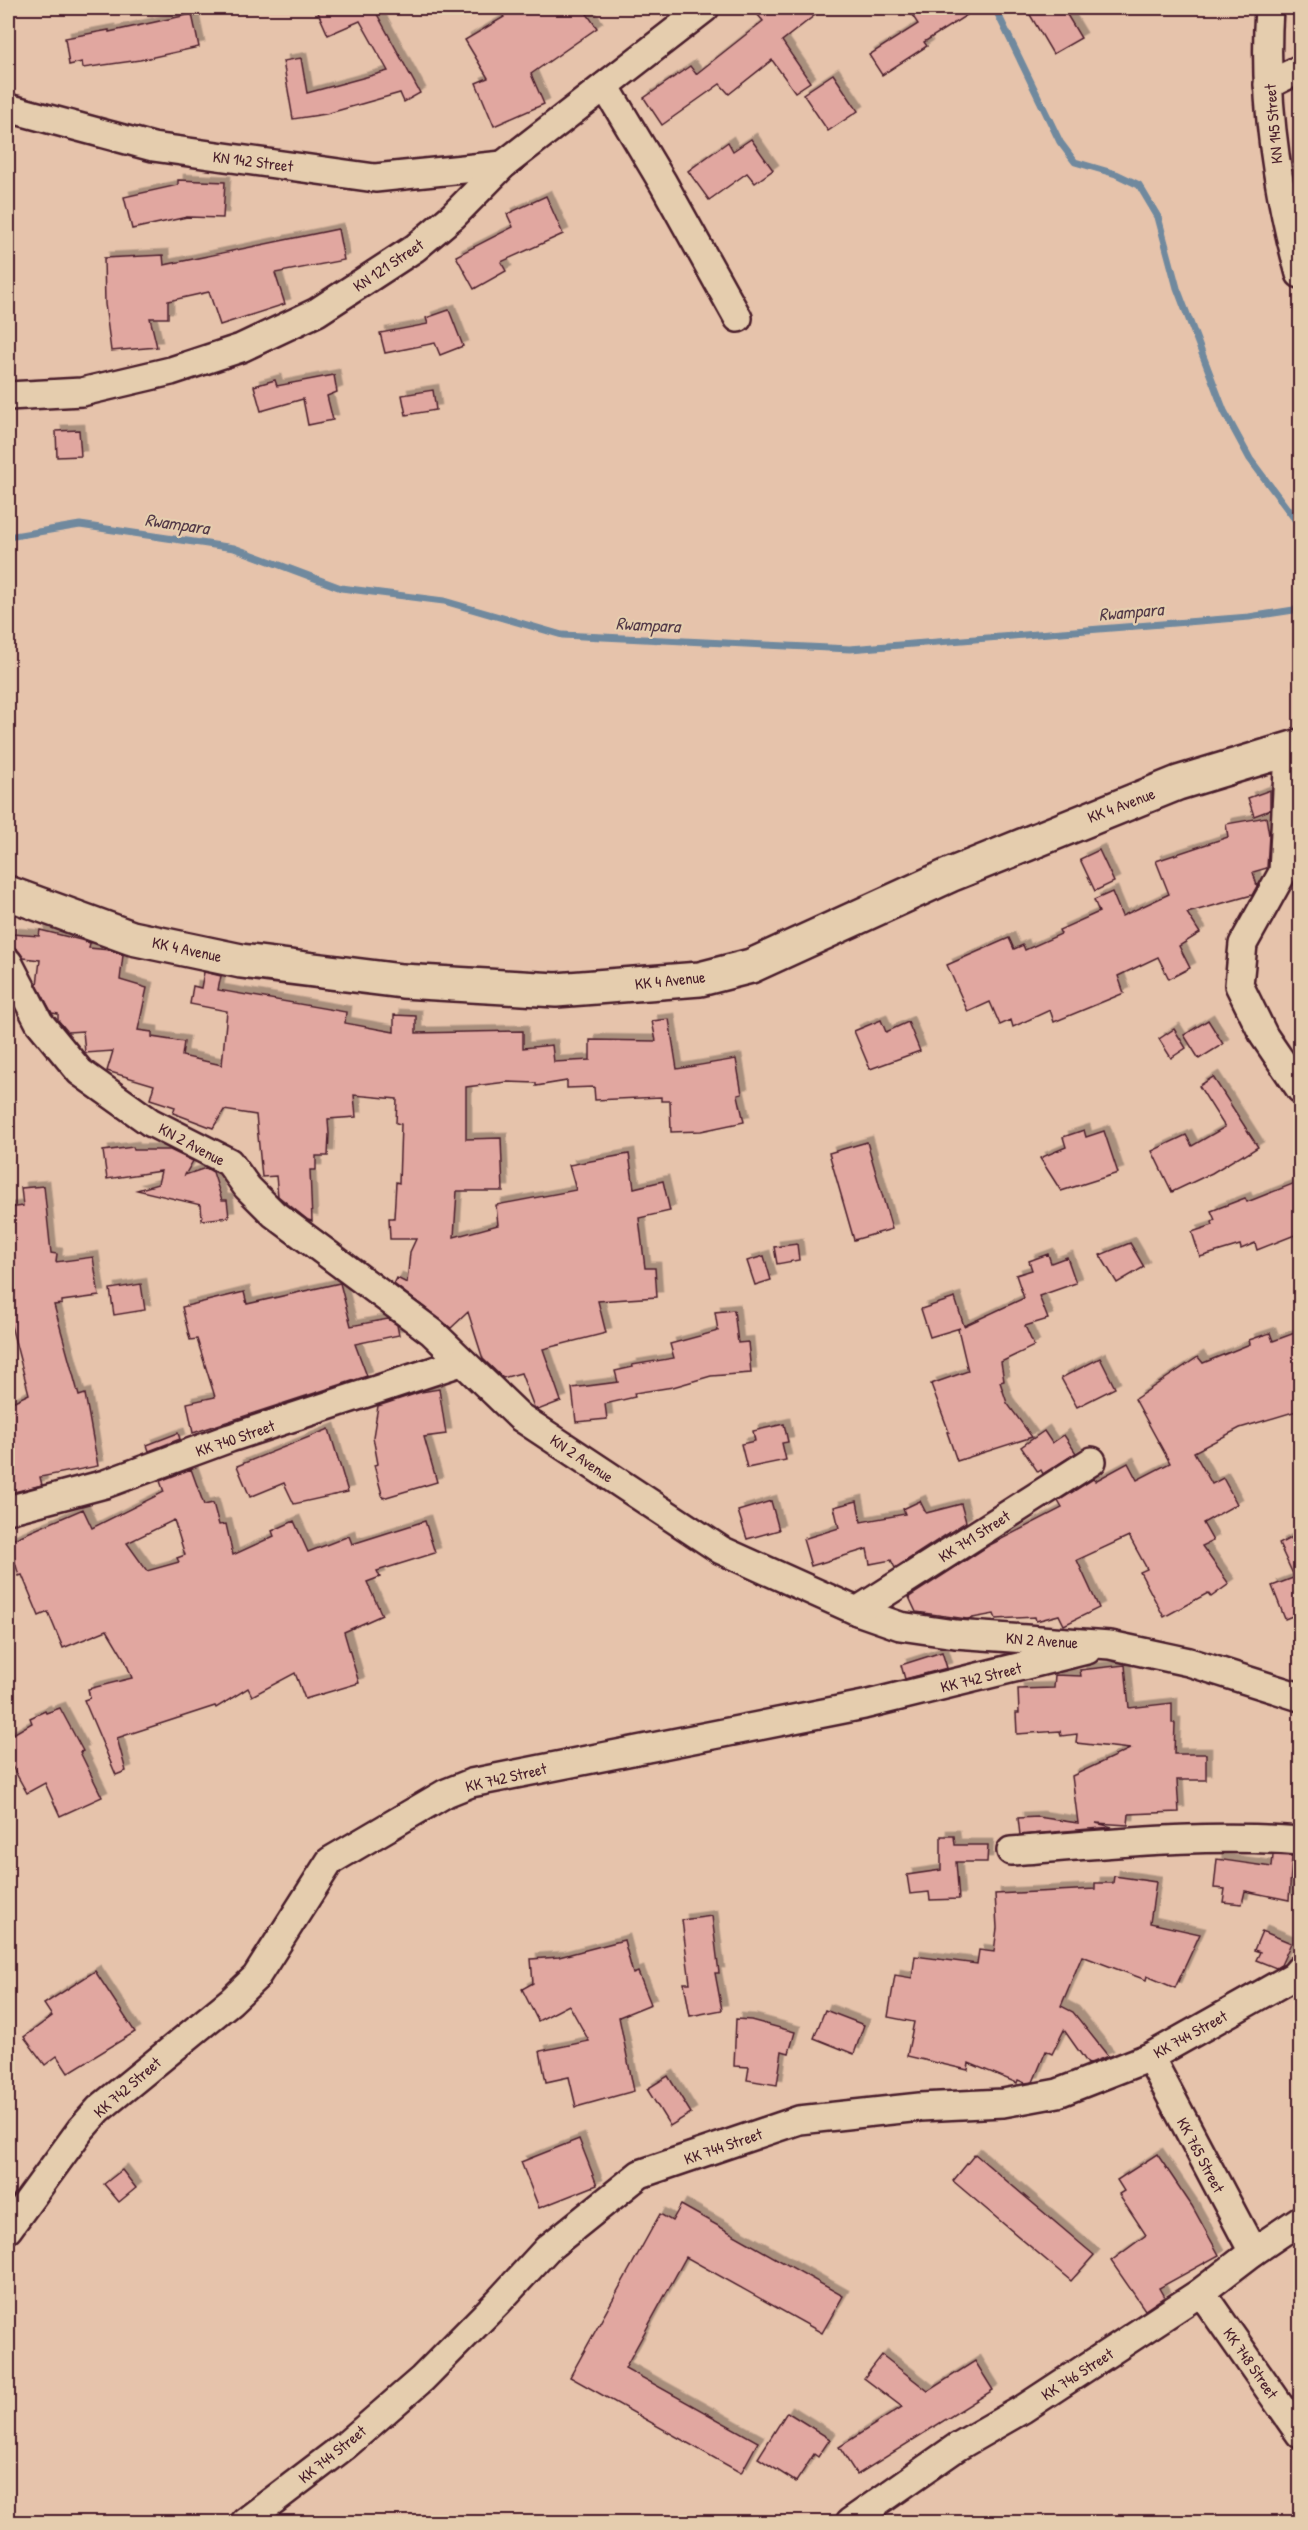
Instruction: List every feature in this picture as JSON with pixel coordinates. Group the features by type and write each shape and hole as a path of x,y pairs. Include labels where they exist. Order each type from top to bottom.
{"main road":[{"name":"KK 4 Avenue","path":"8,893 132,938 241,961 402,981 556,990 700,979 751,966 950,876 1101,812 1178,783 1295,748"}],"street":[{"name":"KN 121 Street","path":"8,396 82,392 171,370 251,344 317,312 415,248 453,216 503,165 705,8"},
{"name":"KN 145 Street","path":"1269,8 1268,85 1275,161 1300,274"},
{"path":"1268,85 1300,69"},
{"path":"605,86 663,183 738,318"},
{"name":"KN 142 Street","path":"8,108 153,147 375,178 503,165"},
{"path":"1295,748 1283,872 1243,944 1239,985 1264,1036 1300,1089"},
{"name":"KN 2 Avenue","path":"8,962 39,1022 80,1071 150,1122 229,1162 247,1187 274,1214 432,1332 520,1417 721,1550 857,1611 900,1626 955,1634 1110,1645 1189,1662 1300,1697"},
{"name":"KK 740 Street","path":"8,1509 105,1484 230,1438 461,1362"},
{"name":"KK 741 Street","path":"857,1611 1092,1461"},
{"name":"KK 742 Street","path":"8,2229 81,2129 99,2109 231,2001 256,1977 330,1861 446,1793 471,1783 864,1705 1110,1645"},
{"path":"1011,1851 1195,1837 1300,1841"},
{"name":"KK 744 Street","path":"245,2523 346,2445 422,2379 548,2249 640,2174 799,2120 920,2107 1003,2103 1058,2093 1150,2057 1294,1976 1300,1969"},
{"name":"KK 765 Street","path":"1150,2057 1253,2252"},
{"name":"KK 746 Street","path":"850,2523 957,2447 1023,2409 1201,2292 1300,2220"},
{"name":"KK 748 Street","path":"1201,2292 1300,2434"}],"building":[{"path":"316,8 391,8 377,14 420,93 404,102 400,93 326,114 293,119 283,61 301,58 307,93 388,71 360,21 328,35"},
{"path":"498,8 583,8 597,28 531,74 544,104 494,126 476,83 488,78 465,40 504,17"},
{"path":"752,8 824,8 782,41 810,82 795,92 772,60 729,94 720,84 662,125 644,98 690,66 696,74 763,21"},
{"path":"924,8 978,8 924,42 927,46 882,75 869,55 918,24 912,15"},
{"path":"1026,8 1063,8 1081,38 1053,54"},
{"path":"192,14 199,47 140,60 83,68 82,62 69,65 65,38 109,30 109,32"},
{"path":"833,74 858,111 828,131 803,94"},
{"path":"751,139 773,170 755,183 747,173 709,200 688,171 728,142 733,151"},
{"path":"178,180 225,182 223,218 187,217 132,229 124,197 178,185"},
{"path":"546,196 563,234 501,262 506,271 474,289 456,256 513,227 507,214"},
{"path":"338,229 344,260 275,273 285,304 220,325 209,292 168,301 168,318 150,318 157,347 111,351 105,304 104,258 163,255 164,265"},
{"path":"449,310 463,346 440,355 435,343 385,353 380,333 428,324 426,318"},
{"path":"334,375 337,392 327,396 333,420 308,425 303,399 261,411 254,386 275,380 277,386"},
{"path":"433,390 436,410 406,415 402,395"},
{"path":"79,430 81,456 57,457 56,431"},
{"path":"1270,790 1270,810 1254,816 1248,798"},
{"path":"1266,817 1269,835 1267,868 1253,872 1257,886 1252,895 1187,913 1200,933 1179,946 1190,968 1169,979 1158,957 1118,976 1124,993 1054,1022 1050,1010 1013,1027 1011,1020 1000,1025 990,1002 968,1012 947,965 1009,938 1014,949 1023,945 1025,950 1061,934 1059,930 1099,912 1094,900 1112,892 1122,916 1169,894 1156,861 1228,837 1226,824"},
{"path":"1099,850 1114,882 1095,891 1080,859"},
{"path":"40,930 90,943 89,948 110,950 123,955 120,980 147,988 138,1030 152,1032 152,1037 184,1042 182,1056 222,1065 227,1011 190,1004 193,986 201,988 204,972 221,976 218,990 346,1012 345,1023 394,1032 394,1015 416,1016 416,1033 523,1031 523,1048 552,1045 554,1062 590,1060 590,1040 656,1041 652,1021 669,1019 677,1069 736,1059 742,1094 738,1095 744,1122 701,1131 671,1132 670,1101 661,1101 661,1097 595,1100 594,1087 567,1088 567,1081 536,1086 536,1083 507,1082 466,1087 466,1139 501,1138 503,1191 457,1191 454,1237 498,1225 496,1205 576,1190 569,1165 629,1154 634,1188 663,1181 670,1211 639,1218 645,1268 655,1268 657,1297 598,1301 606,1333 543,1349 561,1401 538,1410 534,1407 521,1373 503,1378 483,1359 468,1312 451,1328 394,1284 397,1278 407,1283 410,1252 416,1239 390,1239 389,1218 394,1218 396,1182 399,1183 401,1124 396,1123 397,1099 354,1095 356,1117 328,1119 328,1156 316,1156 316,1170 310,1170 312,1221 308,1220 278,1196 276,1176 262,1177 256,1115 224,1110 213,1128 173,1113 175,1107 150,1099 154,1085 107,1071 113,1051 85,1053 83,1031 68,1032 58,1020 58,1014 52,1013 37,985 40,960 24,958 17,949 11,947 12,934 39,936"},
{"path":"881,1020 886,1032 908,1022 920,1051 870,1069 854,1031"},
{"path":"1208,1020 1223,1044 1199,1059 1184,1035"},
{"path":"1174,1029 1186,1048 1171,1058 1159,1039"},
{"path":"1213,1077 1258,1147 1172,1192 1152,1151 1186,1135 1192,1146 1225,1127 1199,1086"},
{"path":"1084,1130 1086,1137 1104,1131 1118,1173 1061,1191 1040,1158 1066,1147 1063,1137"},
{"path":"867,1142 892,1229 854,1240 829,1153"},
{"path":"133,1147 134,1150 170,1150 193,1161 185,1175 206,1168 213,1172 222,1200 227,1200 229,1217 202,1220 201,1205 137,1190 158,1184 161,1171 107,1179 103,1151"},
{"path":"1300,1181 1300,1233 1257,1250 1255,1243 1241,1249 1240,1245 1200,1257 1192,1232 1213,1225 1212,1222 1215,1220 1211,1211 1245,1198 1247,1202"},
{"path":"44,1186 51,1253 57,1254 56,1262 93,1257 99,1296 62,1301 62,1304 54,1305 79,1396 85,1394 98,1466 40,1477 42,1485 10,1493 8,1404 29,1394 8,1314 8,1208 23,1206 21,1188"},
{"path":"1130,1243 1144,1267 1117,1283 1100,1255"},
{"path":"797,1244 799,1260 777,1264 774,1247"},
{"path":"1048,1254 1051,1263 1067,1257 1076,1283 1039,1296 1048,1319 1025,1326 1034,1346 1001,1362 1004,1381 1000,1382 1007,1403 1032,1437 957,1461 931,1384 968,1371 958,1329 960,1328 930,1337 921,1309 955,1298 964,1326 1024,1298 1016,1275 1032,1270 1029,1261"},
{"path":"764,1256 771,1280 755,1285 747,1261"},
{"path":"340,1283 351,1326 388,1319 397,1325 399,1335 355,1344 367,1376 193,1433 187,1403 215,1397 197,1339 190,1340 182,1307 244,1292 247,1304"},
{"path":"141,1284 145,1310 114,1315 110,1289"},
{"path":"734,1310 738,1343 748,1342 751,1373 711,1376 673,1387 634,1393 635,1397 605,1404 607,1419 576,1422 572,1388 618,1382 615,1371 633,1367 632,1365 674,1358 670,1344 718,1331 715,1312"},
{"path":"1300,1331 1300,1410 1240,1428 1194,1452 1212,1484 1223,1478 1237,1504 1203,1523 1213,1541 1202,1546 1229,1584 1211,1597 1208,1593 1164,1617 1140,1572 1147,1569 1129,1536 1077,1560 1099,1608 1064,1625 1059,1615 1036,1621 1035,1617 996,1619 994,1614 967,1619 916,1612 909,1597 988,1546 1062,1508 1058,1501 1093,1479 1095,1481 1128,1463 1137,1480 1170,1463 1135,1399 1198,1357 1203,1363 1250,1344 1249,1340 1270,1333 1273,1341"},
{"path":"1100,1358 1115,1388 1077,1407 1061,1378"},
{"path":"439,1389 446,1434 424,1437 437,1482 383,1498 374,1465 378,1464 373,1437 378,1406 421,1392"},
{"path":"784,1424 788,1442 782,1443 786,1460 747,1468 741,1444 755,1441 753,1431"},
{"path":"329,1429 348,1492 294,1504 284,1483 250,1497 237,1466"},
{"path":"1044,1431 1052,1443 1064,1435 1076,1453 1043,1474 1041,1470 1038,1472 1021,1447"},
{"path":"178,1433 180,1439 149,1451 147,1445"},
{"path":"191,1469 204,1505 213,1503 219,1525 226,1524 233,1555 274,1536 272,1531 294,1521 308,1552 349,1536 352,1544 425,1521 435,1553 377,1571 380,1577 367,1582 382,1615 344,1632 359,1683 305,1699 295,1673 252,1696 248,1688 216,1708 215,1706 117,1738 126,1771 116,1775 84,1700 90,1698 88,1689 132,1678 125,1660 107,1630 63,1648 48,1612 39,1616 22,1575 19,1576 9,1541 83,1509 92,1528 164,1492 160,1481","holes":["174,1520 185,1555 177,1558 179,1562 147,1571 127,1543"]},
{"path":"771,1501 779,1530 747,1539 738,1511"},
{"path":"857,1501 861,1522 905,1514 903,1509 920,1501 926,1513 961,1504 966,1522 895,1568 891,1560 870,1564 867,1549 811,1566 803,1539 839,1528 834,1507"},
{"path":"1300,1533 1300,1589 1279,1544"},
{"path":"1293,1578 1300,1596 1300,1613 1285,1619 1272,1586"},
{"path":"942,1652 947,1668 905,1679 901,1665"},
{"path":"1125,1665 1129,1708 1172,1703 1172,1723 1175,1723 1174,1754 1206,1754 1206,1780 1177,1780 1179,1812 1129,1814 1128,1825 1096,1823 1112,1827 1020,1835 1018,1818 1038,1817 1078,1823 1072,1776 1130,1749 1076,1743 1077,1734 1061,1736 1060,1731 1017,1734 1018,1689 1054,1688 1055,1675 1081,1676 1080,1670"},
{"path":"60,1708 83,1751 80,1752 102,1797 60,1816 45,1783 27,1793 8,1759 8,1737 32,1723 30,1718 45,1711 46,1713"},
{"path":"941,1836 954,1836 955,1845 988,1845 987,1862 956,1862 959,1899 930,1900 929,1892 910,1894 907,1875 941,1870"},
{"path":"1273,1855 1292,1856 1289,1900 1245,1891 1242,1904 1223,1902 1225,1889 1214,1888 1217,1859 1272,1867"},
{"path":"1114,1876 1156,1882 1150,1923 1200,1934 1175,1988 1147,1976 1146,1980 1082,1956 1061,2006 1073,2012 1108,2056 1088,2064 1064,2030 1052,2054 1046,2051 1033,2082 1025,2083 1018,2080 1017,2083 969,2063 968,2070 907,2056 914,2022 888,2017 895,1975 912,1978 915,1956 977,1964 979,1950 994,1952 997,1928 995,1894 1095,1889 1095,1883 1113,1883"},
{"path":"712,1916 719,1973 715,1973 722,2010 690,2016 684,1983 690,1983 682,1920"},
{"path":"1262,1931 1291,1943 1281,1965 1276,1968 1256,1960 1260,1952 1254,1950"},
{"path":"624,1940 633,1974 638,1972 651,2004 619,2017 634,2091 576,2107 569,2077 546,2082 540,2051 589,2041 569,2005 538,2021 522,1989 533,1983 531,1959 559,1957"},
{"path":"95,1971 135,2032 68,2073 57,2056 45,2065 24,2037 52,2016 44,2004"},
{"path":"825,2010 864,2025 854,2054 814,2038"},
{"path":"736,2019 751,2020 795,2032 789,2053 782,2051 777,2085 747,2080 749,2067 734,2066"},
{"path":"668,2076 691,2113 670,2126 647,2089"},
{"path":"579,2139 597,2185 539,2208 521,2162"},
{"path":"975,2154 1094,2255 1071,2281 953,2181"},
{"path":"1157,2154 1192,2206 1219,2255 1159,2288 1164,2297 1145,2310 1111,2261 1146,2235 1119,2194 1124,2191 1117,2180"},
{"path":"122,2170 136,2188 119,2202 104,2184"},
{"path":"681,2205 843,2296 822,2333 686,2257 625,2368 758,2442 741,2473 570,2377 660,2214 672,2221"},
{"path":"882,2355 928,2391 975,2361 993,2390 857,2475 839,2447 902,2407 864,2378"},
{"path":"787,2412 830,2439 818,2457 814,2454 796,2482 758,2458"}],"waterway":[{"path":"995,8 1060,142 1075,162 1116,174 1139,185 1158,217 1177,288 1224,411 1250,459 1300,526"},
{"name":"Rwampara","path":"8,537 80,525 234,548 341,588 444,601 562,635 850,649 1249,617 1300,609"}]}
